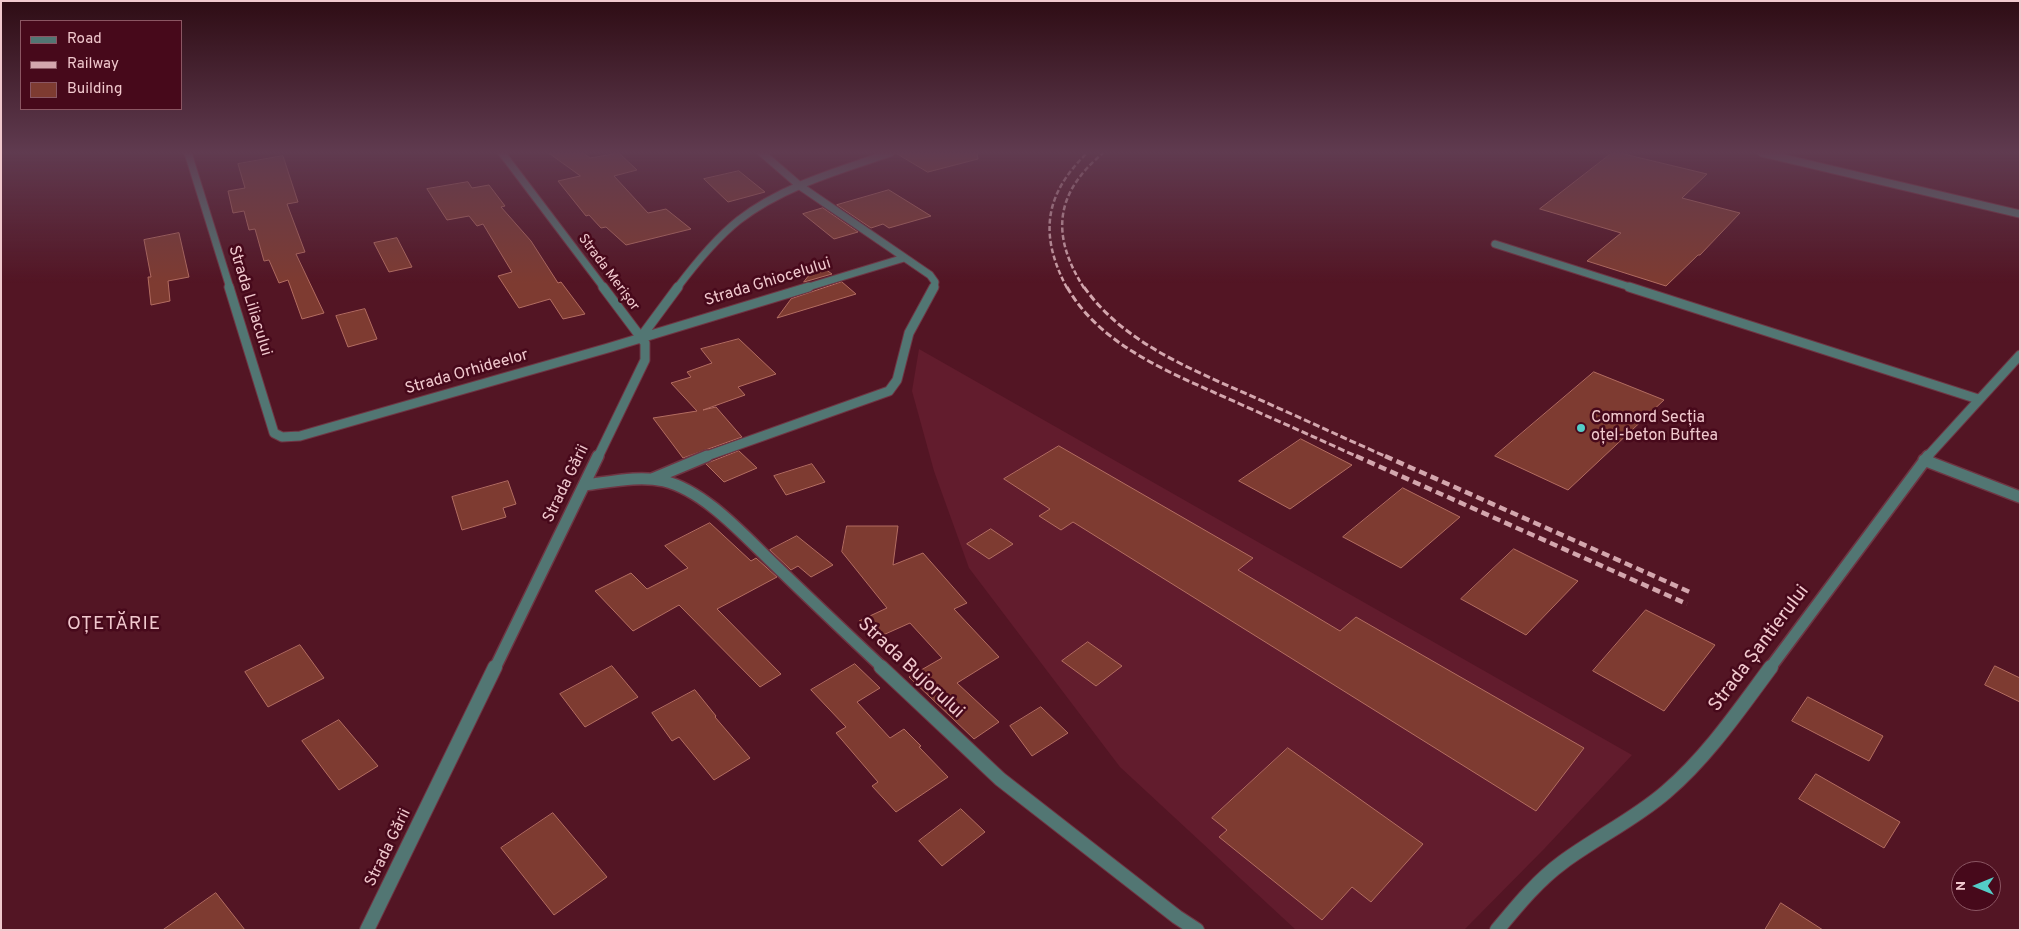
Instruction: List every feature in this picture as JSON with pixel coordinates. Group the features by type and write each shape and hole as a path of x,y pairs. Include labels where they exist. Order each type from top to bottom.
{"street":[{"name":"Strada Liliacului","path":"201,196 274,432 282,437 300,436"},
{"name":"Strada Merișor","path":"535,196 641,337"},
{"path":"641,337 708,250 752,210 779,196"},
{"path":"652,479 723,449 880,396 895,386 898,380 900,360 906,340 936,282 930,274 815,196"},
{"path":"1946,196 2020,214"},
{"path":"1495,244 1978,399"},
{"name":"Strada Ghiocelului","path":"641,337 904,258"},
{"name":"Strada Orhideelor","path":"300,436 641,337"},
{"name":"Strada Gării","path":"367,930 641,371 646,352 645,343 641,337"},
{"name":"Strada Șantierului","path":"1497,930 1528,893 1571,855 1621,826 1657,799 1694,764 1729,723 1924,460 2020,355"},
{"path":"1924,460 2020,498"},
{"name":"Strada Bujorului","path":"585,485 652,479 677,485 703,501 738,531 1000,779 1176,918 1197,930"}],"shaded area":[{"path":"919,349 1632,755 1544,849 1464,930 1296,930 1120,767 969,568 934,471 912,391"}],"building":[{"path":"229,196 296,196 298,202 287,204 305,252 296,254 324,313 302,319 288,280 279,283 269,260 264,261 255,229 249,230 244,211 233,213"},
{"path":"432,196 498,196 505,206 501,207 531,241 558,283 561,282 585,314 563,319 550,299 519,308 498,276 512,272 483,224 477,226 469,216 447,220"},
{"path":"570,196 633,196 648,213 666,209 691,229 626,245 606,227 601,228 589,215 586,216"},
{"path":"722,196 749,196 728,202"},
{"path":"867,196 899,196 931,216 889,228 883,224 871,228 837,205"},
{"path":"1556,196 1684,196 1682,198 1740,213 1700,255 1666,286 1587,261 1621,233 1540,209"},
{"path":"823,208 858,232 834,239 803,214"},
{"path":"179,233 189,277 168,281 170,301 151,305 148,277 151,277 144,240"},
{"path":"397,238 412,267 389,272 374,243"},
{"path":"818,264 832,274 804,282"},
{"path":"842,282 856,294 777,318 791,299"},
{"path":"365,309 377,339 348,347 336,316"},
{"path":"739,339 776,374 738,387 745,395 703,410 716,407 742,437 683,458 653,418 697,411 671,383 691,377 687,372 712,363 701,349"},
{"name":"Comnord Secția oțel-beton Buftea","path":"1594,372 1664,400 1568,490 1495,456"},
{"path":"1301,439 1352,465 1290,509 1239,481"},
{"path":"1059,446 1253,558 1238,570 1340,631 1356,617 1584,748 1536,811 1073,522 1061,530 1039,516 1050,509 1004,479"},
{"path":"739,451 757,468 724,482 706,464"},
{"path":"812,464 825,482 786,495 774,476"},
{"path":"508,481 516,504 503,508 506,517 462,530 452,497"},
{"path":"1403,488 1460,517 1401,568 1343,537"},
{"path":"710,523 751,561 756,558 777,577 717,609 781,674 760,687 679,605 633,631 595,591 631,573 647,589 688,568 665,546"},
{"path":"847,526 898,526 893,565 923,553 967,603 954,609 999,657 957,683 999,722 974,739 909,677 942,658 910,623 874,639 859,621 887,608 842,552"},
{"path":"991,529 1013,544 989,559 967,544"},
{"path":"797,536 833,565 811,577 798,566 791,570 770,550"},
{"path":"1514,549 1578,581 1526,635 1461,599"},
{"path":"1646,610 1715,645 1664,711 1593,671"},
{"path":"1088,642 1122,666 1096,686 1062,661"},
{"path":"300,645 324,678 268,707 245,672"},
{"path":"855,664 880,688 857,702 890,738 904,729 948,777 896,812 872,786 878,782 836,733 846,727 811,690"},
{"path":"612,666 638,697 585,727 560,694"},
{"path":"1995,666 2020,678 2020,702 1985,685"},
{"path":"695,690 750,758 714,780 679,737 672,741 652,713"},
{"path":"1808,697 1883,736 1869,761 1792,721"},
{"path":"1041,707 1068,733 1032,756 1010,726"},
{"path":"339,720 378,766 339,790 302,741"},
{"path":"1288,748 1423,844 1371,902 1352,887 1322,920 1219,837 1227,830 1212,818"},
{"path":"1816,774 1900,822 1884,848 1799,799"},
{"path":"961,809 985,832 942,866 919,841"},
{"path":"553,813 607,877 554,915 501,848"},
{"path":"216,893 245,930 163,930"},
{"path":"1781,903 1823,930 1765,930"}],"railway":[{"path":"1056,196 1050,216 1052,250 1067,288"},
{"path":"1069,196 1063,216 1063,233 1066,251 1073,269 1084,288"},
{"path":"1067,287 1082,309 1100,328 1144,358 1192,383 1358,457"},
{"path":"1084,287 1120,325 1141,341 1163,354 1210,378 1387,457"},
{"path":"1356,456 1687,604"},
{"path":"1385,456 1692,593"}],"place":[{"name":"Comnord Secția oțel-beton Buftea","path":"1581,428"}],"district":[{"name":"OȚETĂRIE","path":"114,625"}]}
